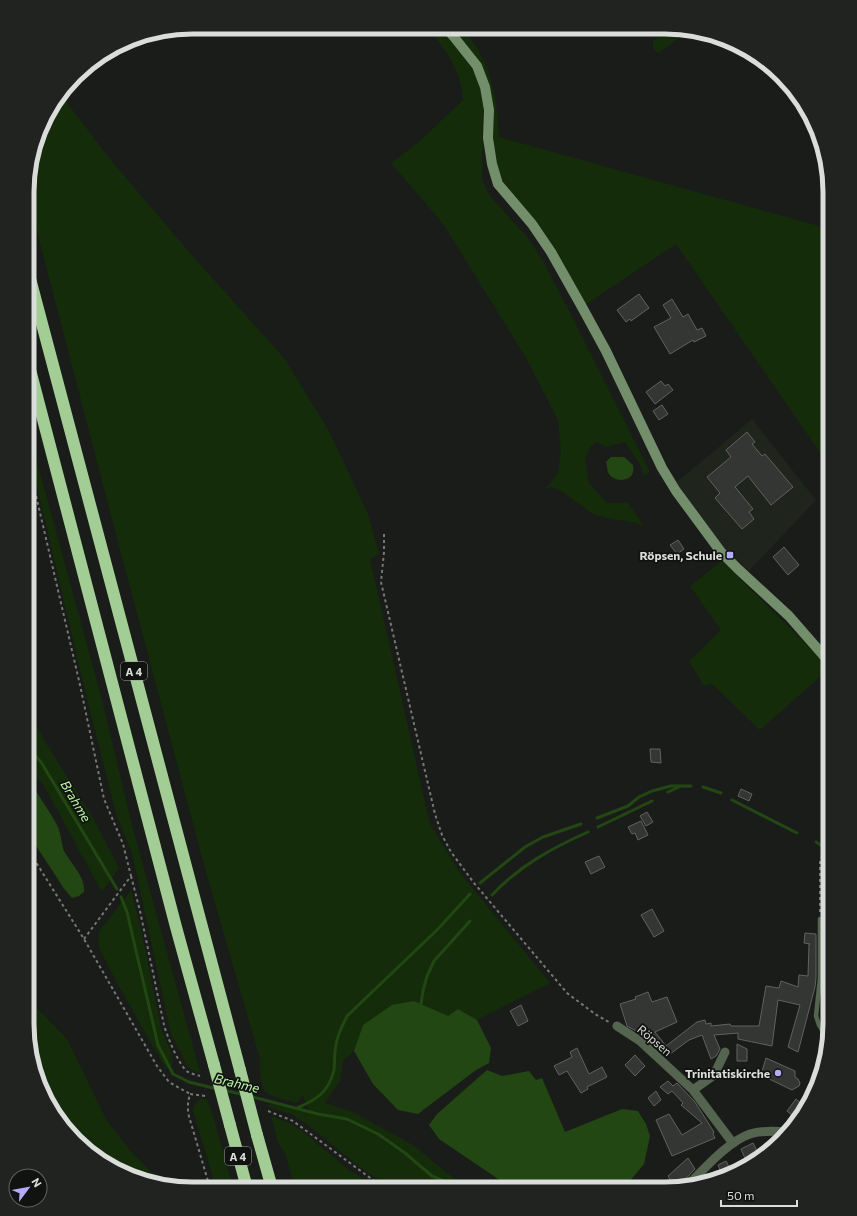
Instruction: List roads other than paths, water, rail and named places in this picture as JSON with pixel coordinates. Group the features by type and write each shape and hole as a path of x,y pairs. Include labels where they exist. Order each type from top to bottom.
{"highway":[{"name":"A 4","path":"34,294 270,1182"},
{"name":"A 4","path":"34,385 176,927 245,1182"}],"street":[{"path":"451,34 477,66 484,87 489,110 488,138 492,164 498,184 532,224 551,252 606,351 662,468 676,491 720,552 789,616 823,655"},
{"name":"Röpsen","path":"617,1026 640,1041 693,1090 732,1142"},
{"path":"693,1090 714,1075 725,1052"},
{"path":"694,1179 732,1142 751,1133 781,1132"}],"lane":[{"path":"820,919 820,978 816,1016 823,1032"}],"waterway":[{"name":"Brahme","path":"34,754 41,762 117,889"},
{"path":"597,818 628,806 639,797 652,791 671,786 691,786"},
{"path":"668,792 681,786"},
{"path":"703,787 721,793"},
{"path":"732,800 797,833"},
{"path":"598,827 652,801"},
{"path":"480,883 525,847 543,837 581,824"},
{"path":"492,895 513,875 549,851 588,832"},
{"path":"816,842 823,846"},
{"path":"297,1108 316,1098 329,1084 334,1070 335,1051 340,1030 347,1016 438,929 470,894"},
{"name":"Brahme","path":"121,897 127,912 158,1045 173,1074 189,1082 217,1089"},
{"path":"421,1004 427,976 434,961 470,921"},
{"name":"Brahme","path":"224,1090 244,1095"},
{"name":"Brahme","path":"249,1096 318,1114 347,1119 378,1134 405,1153 432,1176 446,1182"}],"place":[{"name":"Röpsen, Schule","path":"730,555"},
{"name":"Trinitatiskirche","path":"778,1073"}]}
